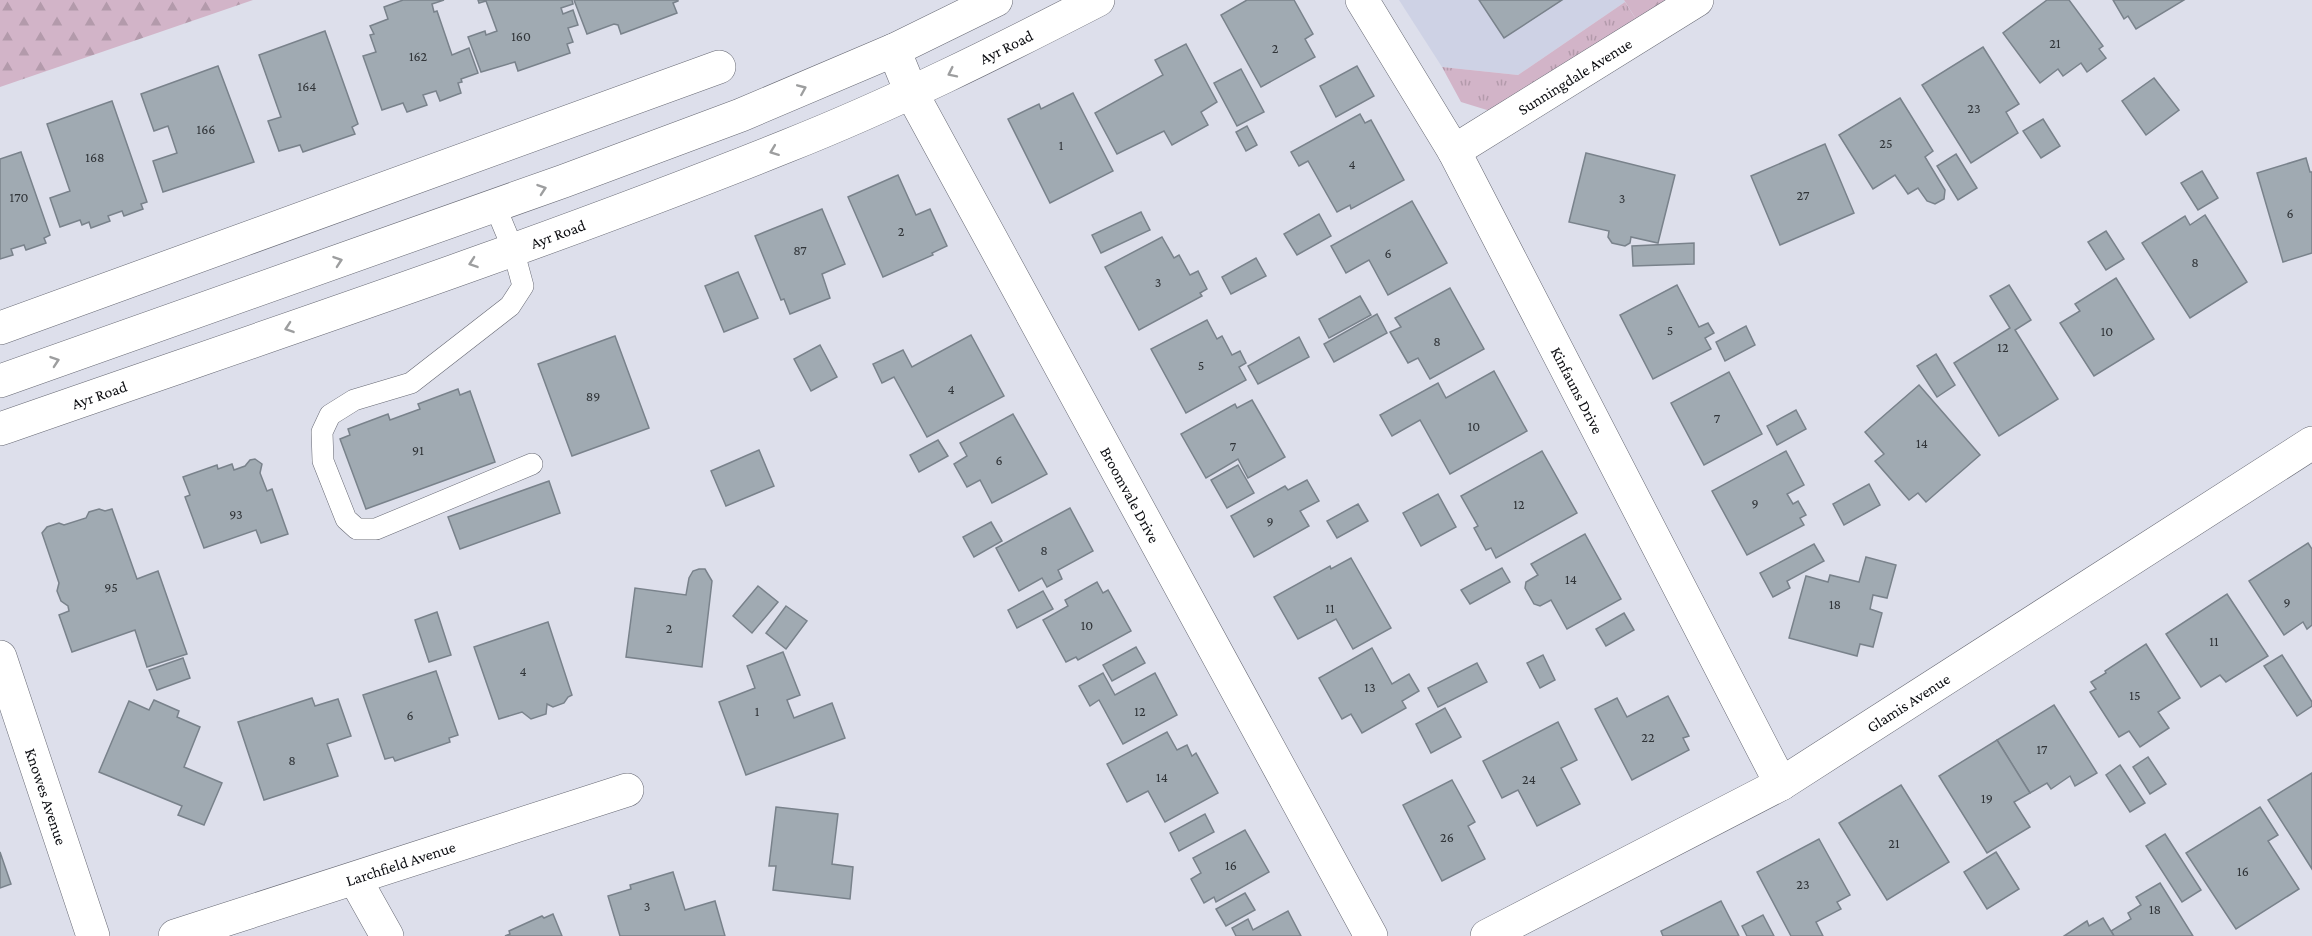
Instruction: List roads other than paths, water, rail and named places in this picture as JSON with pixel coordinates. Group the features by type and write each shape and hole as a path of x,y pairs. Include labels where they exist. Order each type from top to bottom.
{"street":[{"path":"0,381 495,206 741,115 894,50 996,0"},
{"name":"Ayr Road","path":"0,429 513,249 789,146 911,92 1098,0"},
{"name":"Kinfauns Drive","path":"1362,0 1454,151 1782,784"},
{"name":"Sunningdale Avenue","path":"1454,151 1697,0"},
{"name":"Broomvale Drive","path":"894,50 911,92 1371,936"},
{"path":"0,328 719,67"},
{"name":"Glamis Avenue","path":"1487,936 1782,784 2312,443"},
{"name":"Knowes Avenue","path":"0,657 93,936"},
{"name":"Larchfield Avenue","path":"175,936 627,790"},
{"path":"355,879 387,936"}],"lane":[{"path":"495,206 513,249 523,286 510,306 411,383 354,400 330,415 321,432 323,461 346,519 357,529 376,529 532,464"}]}
